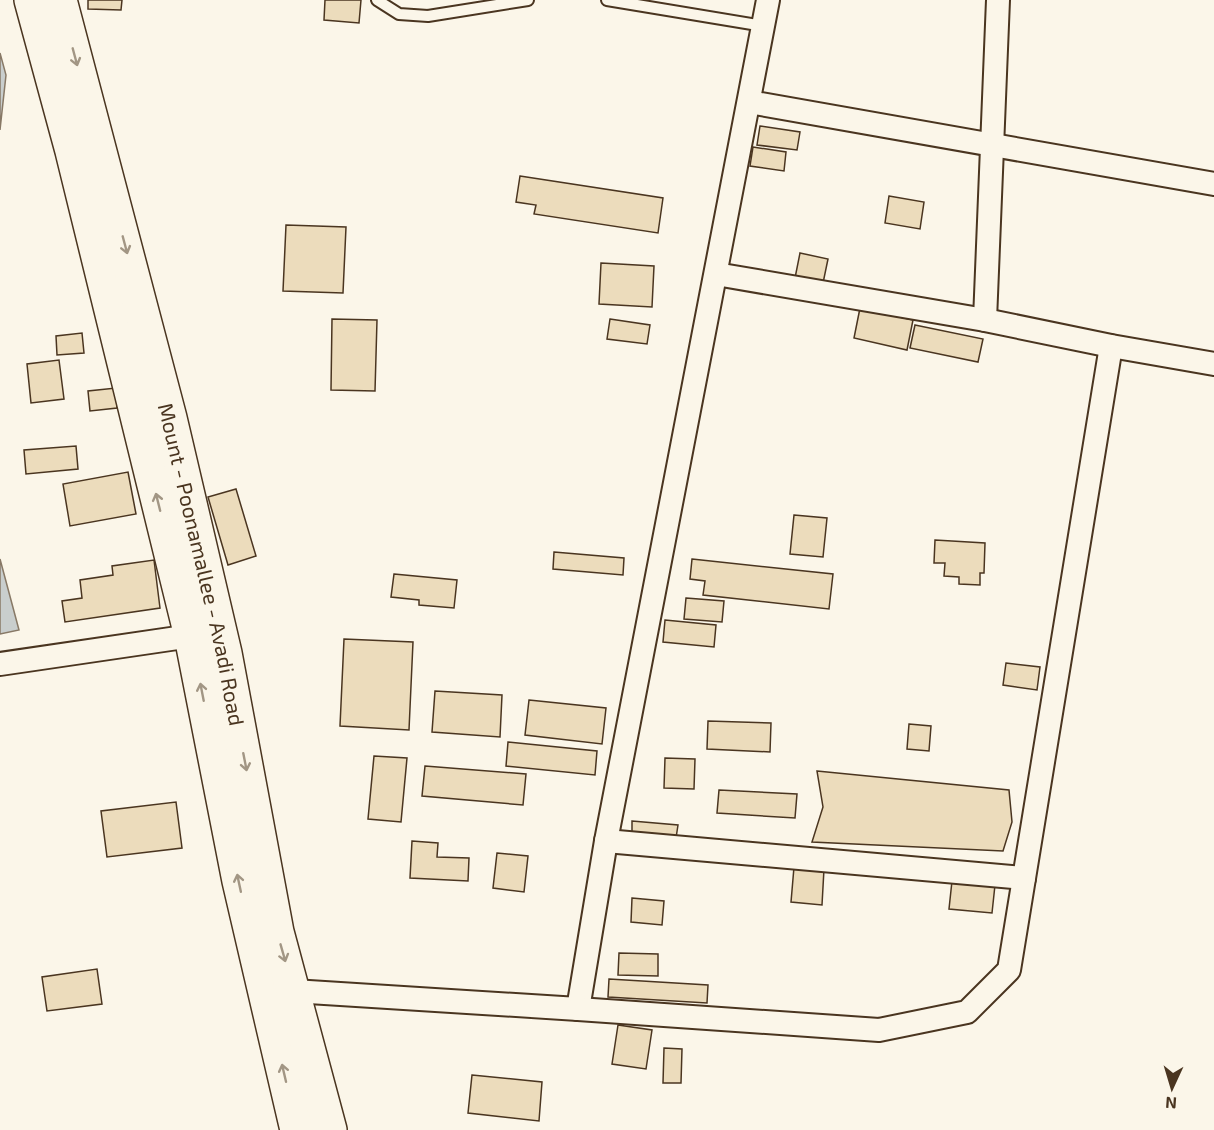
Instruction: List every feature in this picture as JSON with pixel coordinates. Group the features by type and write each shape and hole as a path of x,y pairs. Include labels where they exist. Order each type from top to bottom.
{"main road":[{"name":"Mount - Poonamallee - Avadi Road","path":"31,0 72,151 191,636 238,881 330,1130"},
{"name":"Mount - Poonamallee - Avadi Road","path":"60,0 173,429 225,653 277,932 280,993 297,1130"}],"street":[{"path":"578,1008 606,841 768,0"},
{"path":"985,320 998,0"},
{"path":"749,102 1214,184"},
{"path":"716,274 985,320 1214,364"},
{"path":"280,993 578,1008 879,1030 967,1012 1009,970 1111,346"},
{"path":"7,664 191,636"},
{"path":"606,841 1024,878"}],"lane":[{"path":"377,0 399,14 428,15 528,0"},
{"path":"607,0 764,26"}],"shaded area":[{"path":"0,53 6,75 0,130"},
{"path":"0,559 19,630 0,634"}],"building":[{"path":"88,0 122,0 121,10 88,9"},
{"path":"325,0 361,0 359,23 324,20"},
{"path":"760,126 800,132 797,150 757,145"},
{"path":"753,147 786,152 784,171 750,166"},
{"path":"520,176 663,198 658,233 534,214 536,205 516,202"},
{"path":"889,196 924,202 920,229 885,223"},
{"path":"286,225 346,227 343,293 283,291"},
{"path":"800,253 828,259 822,288 794,283"},
{"path":"601,263 654,266 652,307 599,304"},
{"path":"860,308 913,320 907,350 854,338"},
{"path":"332,319 377,320 375,391 331,390"},
{"path":"610,319 650,325 647,344 607,339"},
{"path":"915,325 983,339 978,362 910,348"},
{"path":"82,333 84,353 57,355 56,336"},
{"path":"59,360 64,399 31,403 27,364"},
{"path":"116,388 117,408 90,411 88,391"},
{"path":"76,446 78,469 26,474 24,450"},
{"path":"128,472 136,514 70,526 63,484"},
{"path":"236,489 256,556 228,565 208,497"},
{"path":"794,515 827,518 823,557 790,554"},
{"path":"935,540 985,543 984,573 980,573 980,585 959,584 959,577 944,576 945,563 934,563"},
{"path":"554,552 624,558 623,575 553,569"},
{"path":"692,559 833,574 829,609 703,595 705,581 690,579"},
{"path":"154,560 160,608 65,622 62,601 82,598 80,580 113,575 112,566"},
{"path":"394,574 457,580 454,608 419,605 419,600 391,597"},
{"path":"686,598 724,601 722,622 684,619"},
{"path":"665,620 716,625 714,647 663,642"},
{"path":"344,639 413,642 409,730 340,726"},
{"path":"1006,663 1040,667 1037,690 1003,685"},
{"path":"435,691 502,695 500,737 432,732"},
{"path":"529,700 606,708 602,744 525,735"},
{"path":"708,721 771,723 770,752 707,749"},
{"path":"909,724 931,726 929,751 907,749"},
{"path":"508,742 597,751 595,775 506,766"},
{"path":"374,756 407,758 401,822 368,819"},
{"path":"665,758 695,759 694,789 664,788"},
{"path":"425,766 526,774 523,805 422,796"},
{"path":"817,771 1009,790 1012,822 1003,851 812,842 823,807"},
{"path":"719,790 797,794 795,818 717,813"},
{"path":"176,802 182,848 107,857 101,811"},
{"path":"632,821 678,825 676,838 632,834"},
{"path":"412,841 438,843 437,857 469,858 468,881 410,878"},
{"path":"497,853 528,856 524,892 493,888"},
{"path":"794,867 824,869 822,905 791,902"},
{"path":"952,881 995,885 992,913 949,909"},
{"path":"632,898 664,901 662,925 631,922"},
{"path":"619,953 658,954 658,976 618,975"},
{"path":"97,969 102,1004 47,1011 42,977"},
{"path":"609,979 708,985 707,1003 608,997"},
{"path":"618,1025 652,1030 646,1069 612,1064"},
{"path":"664,1048 682,1049 681,1083 663,1083"},
{"path":"472,1075 542,1082 539,1121 468,1113"}]}
